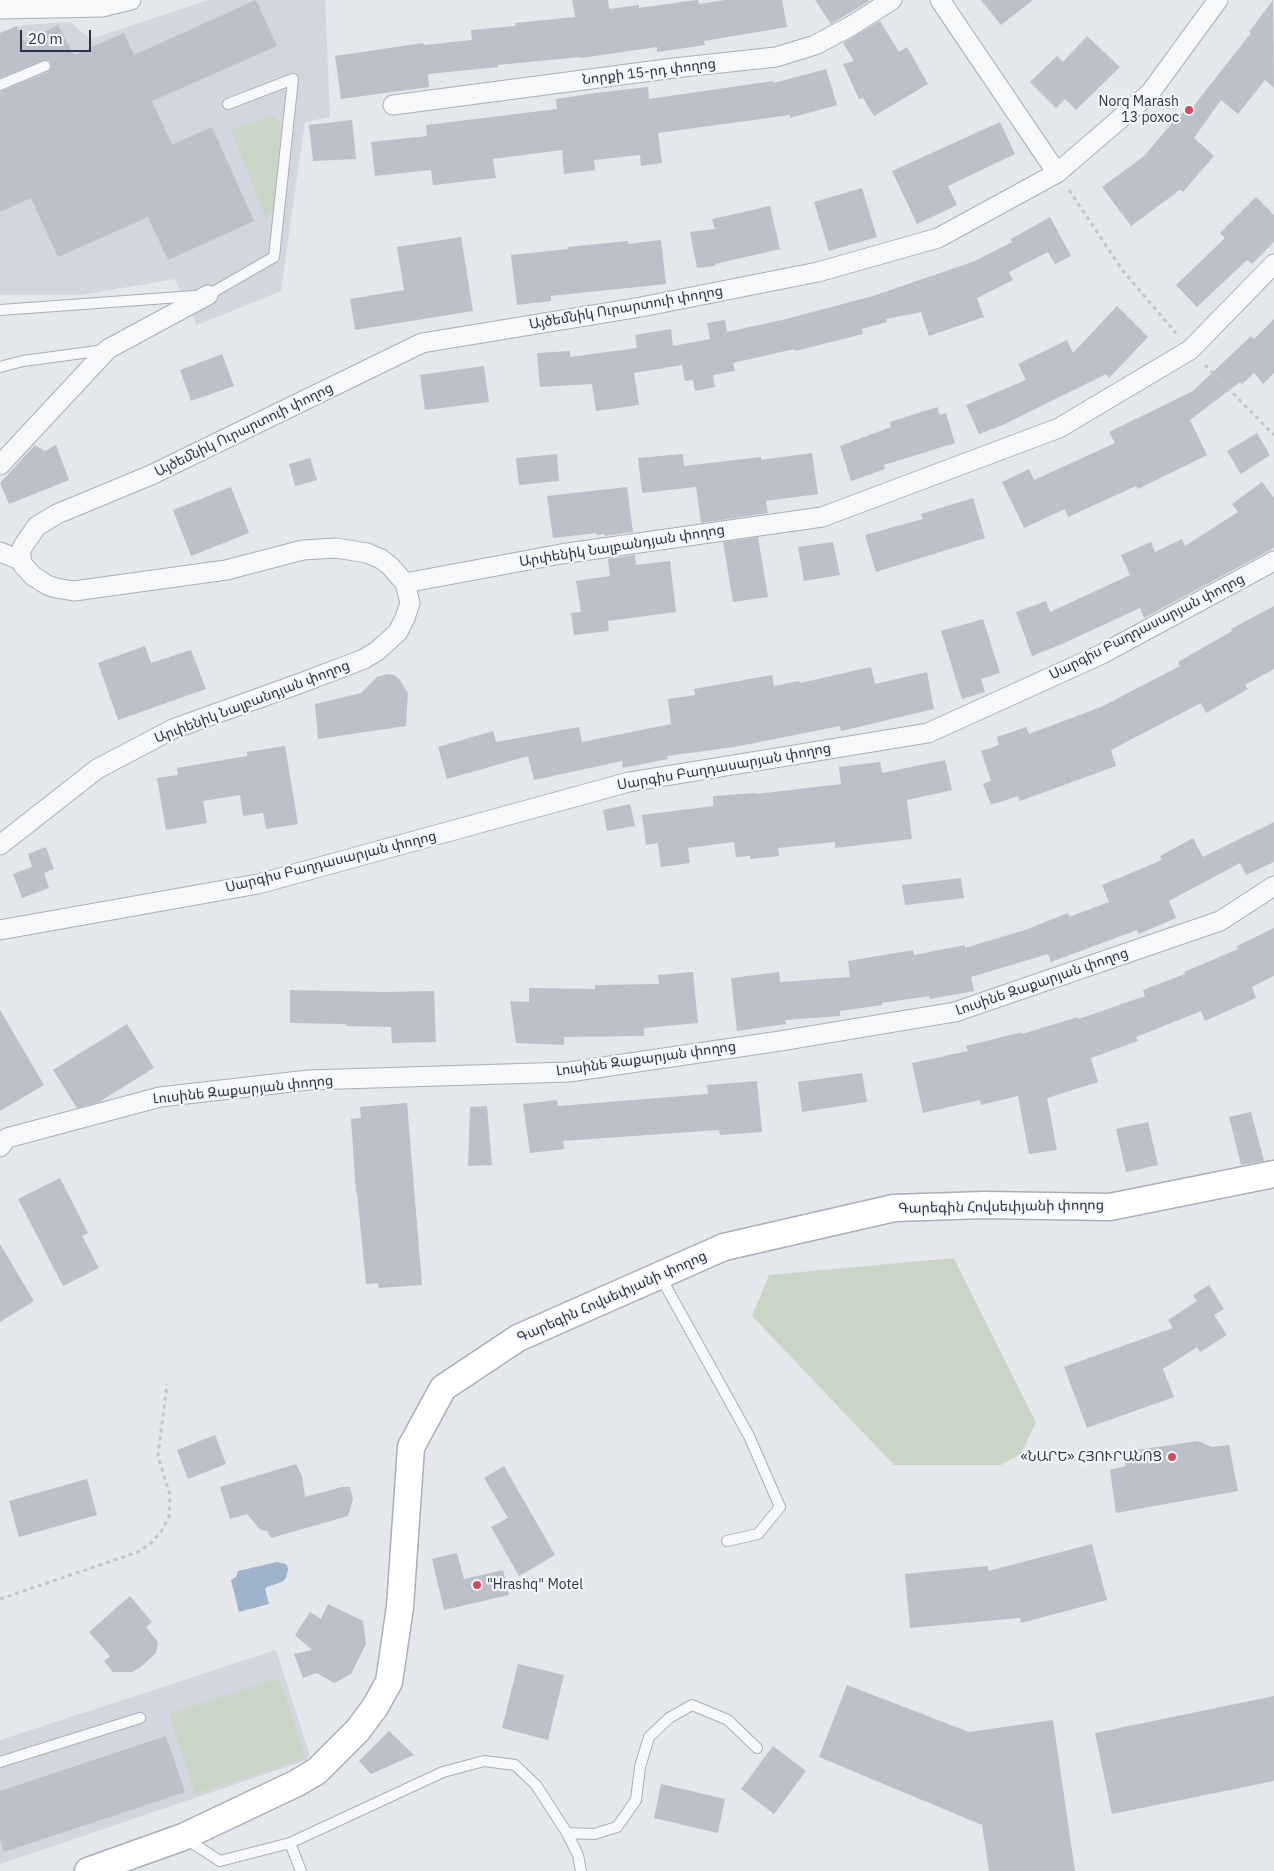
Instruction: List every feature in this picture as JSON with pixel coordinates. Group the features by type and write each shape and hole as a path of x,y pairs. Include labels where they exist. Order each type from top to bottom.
{"main road":[{"name":"Գարեգին Հովսեփյանի փողոց","path":"88,1871 183,1837 297,1783 317,1771 358,1730 389,1682 400,1607 411,1447 443,1388 518,1338 724,1247 894,1208 984,1205 1110,1207 1274,1174"}],"street":[{"path":"0,9 102,7 131,0"},
{"name":"Նորքի 15-րդ փողոց","path":"393,105 674,68 776,57 815,45 852,26 892,0"},
{"path":"940,0 1057,173"},
{"name":"Այծեմնիկ Ուրարտուի փողոց","path":"20,560 20,554 26,539 38,526 57,514 152,475 422,343 641,307 818,272 938,238 1057,173 1150,93 1218,0"},
{"name":"Արփենիկ Նալբանդյան փողոց","path":"0,845 97,768 173,729 364,659 377,651 398,632 405,618 410,603 405,583 561,554 822,517 1059,428 1190,350 1274,264"},
{"path":"0,465 108,349 208,295"},
{"path":"0,552 20,560 27,571 40,581 56,588 74,591 226,570 302,550 336,548 360,551 380,559 390,566 405,583"},
{"name":"Սարգիս Բաղդասարյան փողոց","path":"0,930 258,884 628,782 928,733 1102,654 1274,561"},
{"name":"Լուսինե Զաքարյան փողոց","path":"0,1147 7,1138 160,1097 309,1080 569,1072 780,1041 955,1012 1220,921 1274,886"}],"lane":[{"path":"0,86 45,66"},
{"path":"0,310 208,295 274,257 293,80 228,104"},
{"path":"0,367 23,361 108,349"},
{"path":"660,1275 749,1436 780,1507 758,1534 727,1541"},
{"path":"567,1833 594,1834 616,1827 636,1800 640,1766 649,1737 669,1718 692,1705 728,1720 757,1748"},
{"path":"0,1762 140,1718"},
{"path":"183,1837 220,1861 290,1843 443,1772 484,1761 514,1765 536,1785 567,1833 578,1855 581,1871"},
{"path":"290,1843 301,1871"}],"path":[{"path":"1057,173 1123,271 1190,350 1274,435"},
{"path":"0,1599 138,1552 151,1543 161,1532 169,1517 170,1495 158,1456 167,1384"}],"shaded area":[{"path":"209,0 325,0 330,117 305,122 281,291 197,325 175,279 81,295 0,295 0,35 24,25 70,22 90,39"},
{"path":"276,1650 309,1753 307,1760 0,1864 0,1740"}],"green space":[{"path":"271,116 279,120 281,128 274,208 266,219 231,130"},
{"path":"954,1258 1036,1422 1021,1454 1001,1465 894,1465 752,1316 769,1275"},
{"path":"279,1678 305,1758 195,1794 169,1714"}],"water":[{"path":"277,1562 286,1564 288,1568 286,1577 282,1582 265,1589 269,1604 239,1612 231,1580 236,1577 238,1571"}],"building":[{"path":"256,0 277,46 152,101 172,145 212,127 254,221 168,260 148,217 58,257 31,198 0,212 0,92 48,72 52,66 49,60 43,60 0,78 0,33 17,26 24,42 58,25 74,55 124,33 134,55"},
{"path":"572,0 608,0 609,9 639,5 639,8 696,0 698,0 699,4 725,0 782,0 787,27 704,41 705,45 657,52 657,47 581,58 498,65 498,67 428,74 429,87 341,99 335,56 423,43 424,45 472,40 471,30 575,17"},
{"path":"815,0 868,0 869,1 831,24"},
{"path":"981,0 1033,0 1001,25"},
{"path":"1273,0 1274,88 1265,80 1238,114 1221,100 1194,138 1214,156 1183,192 1180,190 1131,226 1102,187 1143,157 1189,105 1192,108 1251,33 1249,32"},
{"path":"880,21 899,52 907,47 928,84 874,116 863,98 859,99 843,64 854,61 843,43"},
{"path":"1087,36 1120,67 1076,110 1065,99 1056,108 1030,82 1057,56 1063,62"},
{"path":"826,69 837,105 790,118 790,115 658,133 662,163 641,166 640,155 594,160 595,170 564,174 562,150 493,159 496,178 433,185 431,170 375,176 371,142 427,136 426,125 557,109 556,99 595,93 648,87 649,99 773,81 774,83"},
{"path":"352,120 356,159 313,161 309,125"},
{"path":"1000,122 1015,154 948,186 957,205 917,224 892,171"},
{"path":"862,188 877,237 829,251 814,202"},
{"path":"1256,197 1274,215 1274,242 1252,264 1247,260 1197,307 1176,285 1225,238 1220,233"},
{"path":"770,206 780,249 715,264 715,266 697,268 690,232 715,229 712,219"},
{"path":"1050,217 1071,256 1055,264 1048,252 1009,272 1013,280 977,298 984,317 929,336 921,312 886,319 887,322 862,329 863,334 795,351 794,349 733,363 735,371 713,375 715,387 695,391 693,380 685,381 682,365 634,373 639,405 596,411 592,384 540,387 537,353 570,351 570,357 637,348 635,335 671,329 673,346 710,339 707,323 725,320 727,332 786,319 873,296 975,261 1012,242 1011,239"},
{"path":"461,237 473,311 355,330 350,299 404,290 397,247"},
{"path":"661,240 666,284 551,296 551,301 517,305 511,255 628,241 628,244"},
{"path":"1117,306 1148,337 1109,378 1106,374 1005,424 979,434 966,405 1026,380 1018,364 1067,340 1073,353"},
{"path":"1274,319 1274,373 1263,384 1254,373 1242,384 1240,382 1190,420 1207,455 1138,489 1136,486 1068,517 1065,509 1024,528 1002,482 1029,469 1034,480 1115,443 1109,432 1193,391 1251,336 1254,339"},
{"path":"222,354 234,386 191,401 180,370"},
{"path":"484,366 489,402 425,410 420,375"},
{"path":"937,407 940,415 946,413 955,443 884,465 885,469 851,481 840,446 891,427 890,422"},
{"path":"1257,433 1270,455 1241,474 1227,451"},
{"path":"35,445 45,451 56,445 69,480 9,504 0,483"},
{"path":"812,453 818,494 766,501 768,513 701,523 696,487 642,493 638,458 683,454 684,466 761,457 761,460"},
{"path":"557,454 559,481 519,485 516,458"},
{"path":"310,458 317,480 295,486 289,464"},
{"path":"1262,482 1274,498 1274,548 1144,618 1140,608 1032,656 1016,612 1046,601 1050,612 1130,575 1121,555 1151,542 1155,552 1182,539 1185,546 1238,512 1232,504"},
{"path":"231,487 249,533 191,556 173,510"},
{"path":"627,487 633,532 605,536 604,534 597,535 596,533 553,538 547,496"},
{"path":"973,498 985,538 876,572 865,535 923,519 921,514"},
{"path":"758,537 768,597 733,602 723,542"},
{"path":"833,542 840,575 804,581 798,547"},
{"path":"635,555 636,565 670,561 676,612 608,621 609,631 574,635 571,613 581,612 576,581 610,576 608,559"},
{"path":"1274,606 1274,669 1245,685 1248,689 1206,713 1201,703 1111,750 1116,766 1020,801 1018,796 991,805 983,784 991,781 981,751 999,745 997,737 1026,727 1029,734 1101,707 1180,666 1178,662 1232,631 1231,629"},
{"path":"983,619 1000,673 981,679 985,692 962,699 941,631"},
{"path":"145,646 151,663 191,650 206,689 118,720 98,663"},
{"path":"871,667 875,684 927,672 934,709 841,731 840,726 734,747 667,756 668,759 623,768 622,761 534,780 528,756 447,779 438,747 493,731 496,742 579,727 582,742 671,724 668,699 695,695 694,689 772,675 774,686 799,681 800,683"},
{"path":"387,674 394,675 399,679 408,693 406,726 318,739 315,704 361,693 377,677"},
{"path":"285,746 298,824 266,829 263,813 243,816 240,795 203,801 207,823 166,830 157,778 178,775 177,768 247,756 247,752"},
{"path":"945,760 952,790 907,800 912,839 835,848 835,842 778,848 779,856 750,859 750,856 736,857 734,842 688,848 690,863 661,867 658,843 646,845 642,815 713,806 713,796 757,794 841,784 839,767 880,762 882,773"},
{"path":"630,804 635,826 607,831 603,810"},
{"path":"1274,822 1274,862 1246,875 1240,863 1169,901 1176,918 1139,934 1137,930 1051,962 1048,954 971,977 974,991 930,999 929,996 882,1003 882,1005 840,1011 840,1016 785,1020 786,1024 737,1031 731,978 779,972 780,982 850,977 848,961 913,950 914,955 965,945 965,948 1025,930 1068,913 1069,917 1109,902 1102,885 1162,860 1160,856 1193,838 1203,857"},
{"path":"46,847 54,869 44,873 49,888 22,898 13,874 32,867 28,854"},
{"path":"961,878 964,898 905,905 902,885"},
{"path":"1274,928 1274,976 1252,987 1256,998 1205,1021 1201,1011 1136,1037 1138,1041 1091,1058 1098,1082 1047,1098 1057,1150 1029,1154 1018,1096 981,1105 980,1100 923,1113 912,1063 968,1051 966,1046 1022,1032 1022,1034 1078,1017 1079,1019 1145,996 1143,990 1185,974 1184,972 1238,949 1237,946"},
{"path":"693,972 698,1023 644,1028 644,1036 564,1037 564,1045 516,1043 510,1001 529,1002 529,988 595,989 595,985 659,984 658,975"},
{"path":"290,990 434,991 436,1042 392,1043 391,1027 290,1023"},
{"path":"0,1010 44,1085 0,1111"},
{"path":"127,1024 154,1068 99,1102 77,1108 53,1070"},
{"path":"862,1073 867,1102 802,1112 798,1082"},
{"path":"757,1081 762,1132 720,1135 719,1130 563,1141 564,1149 530,1153 523,1104 557,1100 558,1106 708,1094 707,1085"},
{"path":"407,1103 422,1285 379,1288 378,1283 366,1284 356,1193 351,1119 361,1118 360,1107"},
{"path":"487,1106 492,1165 468,1166 470,1107"},
{"path":"1251,1112 1264,1161 1241,1165 1229,1117"},
{"path":"1148,1122 1158,1165 1126,1172 1116,1129"},
{"path":"60,1178 88,1233 82,1236 99,1268 63,1286 18,1199"},
{"path":"0,1244 34,1301 0,1322"},
{"path":"1209,1285 1224,1309 1214,1315 1227,1335 1200,1352 1197,1347 1163,1369 1174,1397 1087,1428 1064,1367 1173,1328 1168,1320 1197,1301 1193,1295"},
{"path":"215,1435 226,1464 188,1479 177,1450"},
{"path":"1198,1441 1212,1447 1229,1445 1238,1491 1116,1513 1110,1470 1126,1466 1123,1452"},
{"path":"296,1464 302,1476 305,1497 342,1487 350,1487 353,1499 348,1516 271,1538 267,1531 261,1530 247,1514 230,1519 220,1487"},
{"path":"504,1466 555,1555 519,1576 491,1527 508,1518 484,1478"},
{"path":"87,1479 97,1515 19,1537 9,1501"},
{"path":"1092,1544 1107,1600 1021,1623 1020,1618 910,1628 905,1574 988,1566 988,1571"},
{"path":"457,1553 464,1579 503,1570 509,1595 444,1610 432,1559"},
{"path":"130,1596 152,1622 146,1627 158,1642 156,1653 141,1667 132,1672 113,1672 104,1661 110,1656 89,1632"},
{"path":"328,1604 363,1621 366,1644 351,1674 334,1683 317,1673 303,1678 294,1654 312,1650 295,1635 310,1612 321,1619"},
{"path":"518,1664 564,1675 548,1740 502,1728"},
{"path":"847,1685 969,1732 1053,1720 1075,1871 989,1871 982,1825 819,1757"},
{"path":"1274,1696 1274,1781 1112,1814 1095,1733"},
{"path":"389,1731 414,1755 371,1774 359,1761"},
{"path":"166,1736 185,1792 4,1852 0,1840 0,1791"},
{"path":"773,1746 806,1771 774,1814 741,1789"},
{"path":"661,1784 725,1799 718,1833 654,1818"}],"place":[{"name":"Norq Marash 13 poxoc","path":"1189,110"},
{"name":"«ՆԱՐԵ» ՀՅՈՒՐԱՆՈՑ","path":"1172,1457"},
{"name":"\"Hrashq\" Motel","path":"477,1585"}]}
